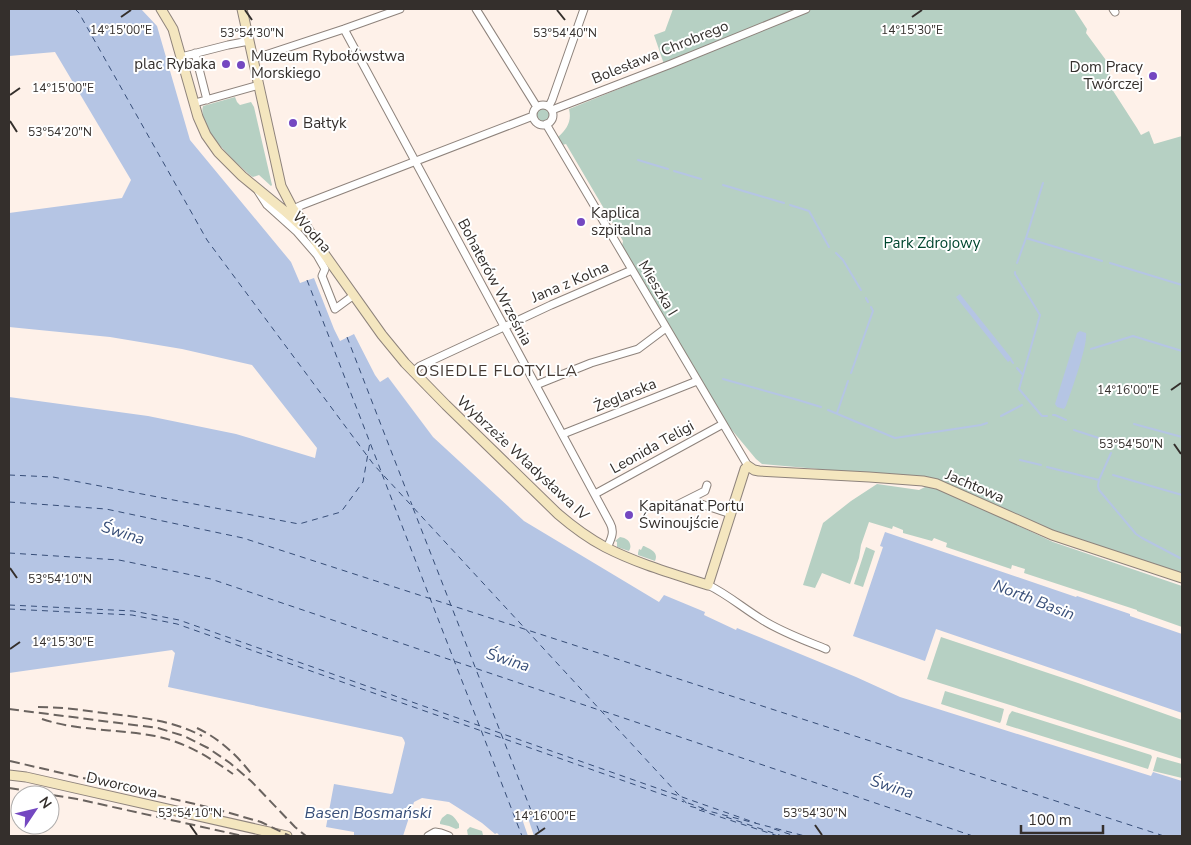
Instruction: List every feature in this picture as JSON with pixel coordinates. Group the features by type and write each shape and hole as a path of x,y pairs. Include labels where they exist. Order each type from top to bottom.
{"street":[{"name":"Wybrzeże Władysława IV","path":"161,9 173,28 202,126 212,144 254,187 290,211 304,223 313,239 382,335 413,372 558,514 574,528 607,548 708,585 724,593 761,619 797,637 826,648"},
{"path":"242,9 281,186 290,211 533,116"},
{"path":"253,59 400,9"},
{"path":"476,9 537,107"},
{"path":"550,108 541,105 533,111 533,116 537,123 541,125 546,124 552,119 553,114 550,108 552,100 584,9"},
{"name":"Bolesława Chrobrego","path":"550,108 671,64 806,9"},
{"name":"Bohaterów Września","path":"344,29 613,529 607,548"},
{"path":"182,57 228,44 249,41"},
{"path":"195,54 206,100"},
{"path":"195,103 259,85"},
{"name":"Mieszka I","path":"546,124 748,466"},
{"path":"267,196 277,192 281,186"},
{"name":"Wodna","path":"254,187 267,205 297,232 322,262 325,269 322,276 338,307 354,296"},
{"name":"Jana z Kolna","path":"413,372 420,366 503,326 632,270"},
{"path":"536,385 591,363 638,349 666,328"},
{"name":"Żeglarska","path":"562,434 697,381"},
{"name":"Leonida Teligi","path":"595,494 723,424"},
{"path":"708,585 745,469 748,466"},
{"name":"Jachtowa","path":"748,466 759,471 878,477 937,484 1052,535 1182,578"},
{"path":"677,505 705,491 707,486"},
{"path":"693,498 702,504 731,514"},
{"name":"Dworcowa","path":"9,775 287,836"},
{"path":"428,836 435,832 449,836"}],"green space":[{"name":"Park Zdrojowy","path":"673,9 1074,9 1087,29 1086,33 1111,67 1108,83 1141,135 1149,131 1154,144 1182,136 1182,573 1044,528 949,484 935,480 762,464 756,459 726,423 622,246 623,241 566,144 562,145 558,137 568,125 569,109 666,70 654,35 665,31"},
{"path":"235,97 240,105 251,102 254,107 271,186 259,175 251,176 236,163 219,144 206,124 203,106"},
{"path":"543,108 548,110 550,115 548,120 543,122 538,120 536,115 538,110"},
{"path":"877,484 919,490 931,484 1053,542 1182,586 1182,627 1137,610 1024,573 1025,569 1012,565 1011,569 946,547 947,543 934,538 932,541 903,533 903,530 893,526 892,529 869,522 850,584 822,573 815,588 803,585 823,523"},
{"path":"620,537 629,542 629,551 617,547 617,542 615,541"},
{"path":"643,546 655,553 655,561 638,555 639,549 641,550"},
{"path":"866,547 875,551 863,587 854,584"},
{"path":"941,637 1182,720 1182,759 927,679"},
{"path":"945,691 1004,709 1000,723 941,704"},
{"path":"1012,711 1151,755 1148,769 1006,725"},
{"path":"1157,757 1182,764 1182,778 1153,771"},
{"path":"447,814 454,818 459,824 459,828 456,829 440,824 442,818"},
{"path":"470,827 482,831 483,835 468,836 467,830"}],"water":[{"path":"9,9 141,9 157,26 190,140 291,262 300,283 314,278 340,341 354,334 380,382 388,377 433,437 524,521 659,602 664,595 705,612 704,615 736,630 737,628 900,697 1151,776 1153,772 1182,781 1182,836 500,836 449,802 422,798 414,802 403,836 354,836 354,832 326,827 334,784 393,793 405,743 402,737 168,687 175,653 172,650 9,673 9,397 148,416 236,434 315,458 317,448 252,365 182,349 110,337 9,327 9,213 122,198 131,180 55,52 9,56"},
{"path":"960,294 1012,359 1008,362 956,297"},
{"path":"1080,331 1086,333 1086,339 1075,380 1064,409 1057,407 1055,404 1077,333"},
{"name":"North Basin","path":"885,532 1130,614 1130,616 1182,634 1182,713 936,629 925,661 853,636 883,547 880,546"}],"pier":[{"path":"522,811 526,812 534,836 528,836 520,813"}],"waterway":[{"path":"638,160 668,169"},
{"path":"674,171 701,179"},
{"path":"1026,238 1043,183"},
{"path":"723,185 784,203"},
{"path":"790,205 809,211 829,247"},
{"path":"1017,263 1026,238 1102,261"},
{"path":"836,253 843,260 861,290"},
{"path":"1110,263 1182,285"},
{"path":"1015,272 1040,315 1019,389 1042,416 1047,416"},
{"path":"866,298 868,302"},
{"path":"851,373 873,311 871,307"},
{"path":"1091,349 1133,336 1182,351"},
{"path":"1017,368 1023,375"},
{"path":"723,379 821,407"},
{"path":"837,413 848,381"},
{"path":"1001,416 1022,405"},
{"path":"828,410 895,438 987,423"},
{"path":"1053,415 1066,420"},
{"path":"1134,424 1182,437"},
{"path":"1074,430 1114,443 1113,445"},
{"path":"1047,467 1099,480 1111,453"},
{"path":"1020,460 1041,465"},
{"path":"1113,475 1182,495"},
{"path":"1099,480 1099,490 1136,534 1180,558"}],"ferry route":[{"path":"75,9 207,240 374,465 689,806 805,836"},
{"path":"307,280 381,471"},
{"path":"347,337 412,505"},
{"path":"9,475 53,477 299,524 341,512 363,482 370,442"},
{"path":"382,474 522,836"},
{"path":"9,502 106,509 243,538 1164,836"},
{"path":"413,508 541,836"},
{"path":"9,553 119,560 211,579 599,710"},
{"path":"9,605 133,611 179,620 756,823"},
{"path":"9,609 132,615 177,624 684,802"},
{"path":"603,711 973,836"},
{"path":"688,803 705,809"},
{"path":"699,810 778,836"},
{"path":"726,817 782,836"},
{"path":"774,829 795,836"}],"railway":[{"path":"38,707 71,709 154,720 179,726 202,736"},
{"path":"9,709 158,728 184,736 208,748 230,763 251,781 306,836"},
{"path":"42,719 69,726 141,734 166,739 196,751 233,774"},
{"path":"197,728 213,737 228,749 253,776"},
{"path":"10,761 212,808 261,822 290,836"},
{"path":"9,788 77,799 243,836"}],"place":[{"name":"plac Rybaka","path":"226,64"},
{"name":"Muzeum Rybołówstwa Morskiego","path":"241,65"},
{"name":"Dom Pracy Twórczej","path":"1153,76"},
{"name":"Bałtyk","path":"293,123"},
{"name":"Kaplica szpitalna","path":"581,222"},
{"name":"Kapitanat Portu Świnoujście","path":"629,515"}],"district":[{"name":"OSIEDLE FLOTYLLA","path":"497,371"}],"water label":[{"name":"Świna","path":"123,533"},
{"name":"Świna","path":"508,660"},
{"name":"Świna","path":"892,787"},
{"name":"Basen Bosmański","path":"368,813"}]}
